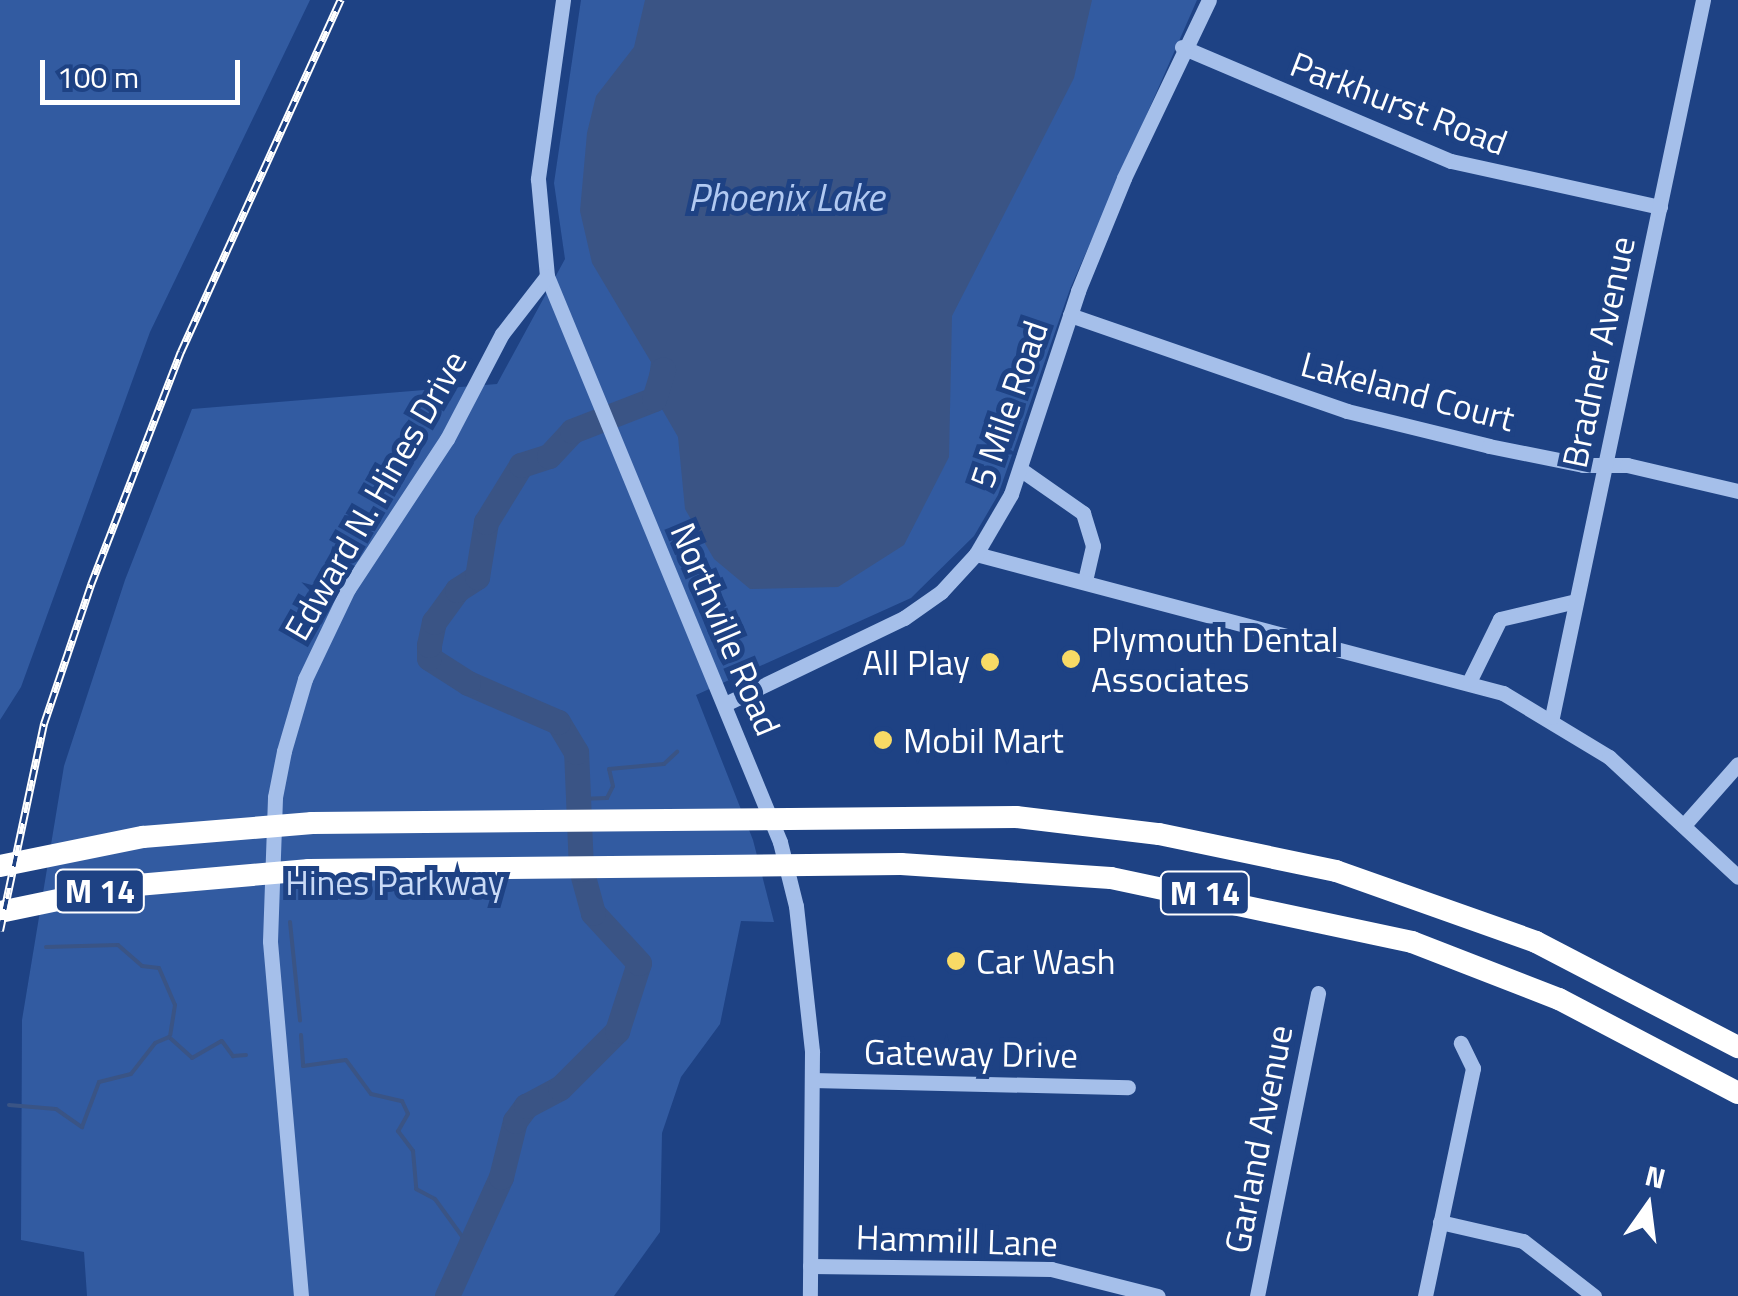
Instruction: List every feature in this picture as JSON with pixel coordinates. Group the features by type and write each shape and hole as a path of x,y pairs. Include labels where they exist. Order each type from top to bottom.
{"highway":[{"name":"M 14","path":"0,866 143,837 312,822 957,815 1206,843 1336,871 1536,942 1738,1047"},
{"name":"M 14","path":"0,912 231,874 310,870 966,866 1197,892 1412,942 1492,970 1647,1042 1738,1093"}],"street":[{"name":"Northville Road","path":"563,0 538,179 547,276 758,781 796,906 812,1080 810,1296"},
{"name":"5 Mile Road","path":"726,704 904,618 941,592 976,554 1020,470 1070,315 1182,47 1209,0"},
{"name":"Bradner Avenue","path":"1552,717 1702,0"},
{"name":"Parkhurst Road","path":"1182,47 1451,161 1660,207"},
{"name":"Edward N. Hines Drive","path":"301,1296 270,941 275,797 284,751 305,679 348,589 447,438 502,334 547,276"},
{"name":"Lakeland Court","path":"1070,315 1347,412 1738,491"},
{"path":"1020,470 1083,512 1093,546 1084,582"},
{"path":"976,554 1470,680 1552,717 1609,757 1738,877"},
{"path":"1470,680 1500,619 1576,601"},
{"path":"1684,825 1738,764"},
{"name":"Garland Avenue","path":"1257,1296 1318,993"},
{"path":"1425,1296 1474,1068 1461,1043"},
{"name":"Gateway Drive","path":"812,1080 1128,1087"},
{"path":"1440,1222 1523,1241 1594,1296"},
{"name":"Hammill Lane","path":"810,1266 1051,1269 1158,1296"}],"green space":[{"path":"0,0 310,0 150,332 21,687 0,720"},
{"name":"Hines Parkway","path":"581,0 1197,0 1070,289 998,495 974,536 911,598 696,695 753,840 774,922 741,921 720,1024 681,1077 662,1133 660,1232 614,1296 87,1296 84,1252 21,1240 22,1020 64,766 125,580 192,409 497,384 565,259 554,183"}],"water":[{"name":"Phoenix Lake","path":"645,0 1092,0 1074,78 952,316 949,457 904,545 838,587 750,589 714,559 685,509 678,437 648,385 651,362 592,263 580,211 587,133 596,96 634,47"}],"waterway":[{"path":"447,1296 501,1177 515,1121 526,1106 560,1088 617,1031 639,963 593,913 581,869 576,752 558,722 468,683 429,658 434,622 457,590 477,577 486,522 521,465 549,456 572,431 654,399 663,369"},
{"path":"579,799 607,798 613,786 609,769 664,764 677,752"},
{"path":"290,922 300,1020"},
{"path":"46,947 118,945 142,966 159,968 175,1005 170,1035"},
{"path":"301,1035 303,1066 346,1060 371,1094 402,1101 408,1114 398,1131 413,1151 416,1189 435,1199 469,1246"},
{"path":"169,1037 192,1058 222,1041 233,1056 246,1055"},
{"path":"9,1105 56,1109 82,1127 99,1082 131,1074 155,1043 169,1037"}],"railway":[{"path":"0,931 44,724 91,585 181,352 341,0"}],"place":[{"name":"Plymouth Dental Associates","path":"1071,659"},
{"name":"All Play","path":"990,662"},
{"name":"Mobil Mart","path":"883,740"},
{"name":"Car Wash","path":"956,961"}]}
